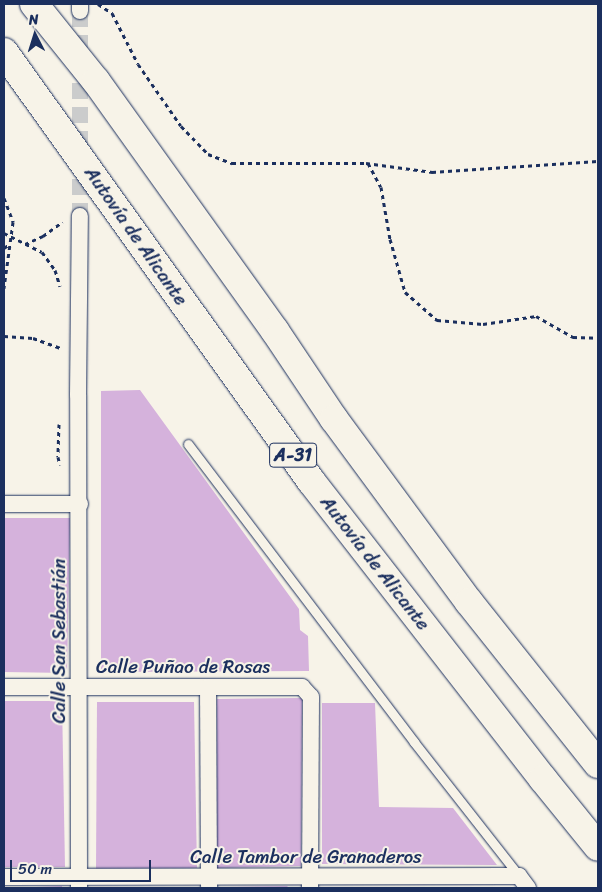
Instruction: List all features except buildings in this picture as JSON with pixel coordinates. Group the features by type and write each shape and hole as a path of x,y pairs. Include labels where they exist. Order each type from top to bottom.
{"highway":[{"name":"A-31","path":"34,4 96,80 275,331 340,427 469,602 598,764"},
{"path":"53,4 74,33 96,80"},
{"name":"Autovía de Alicante","path":"4,52 311,481 543,780 598,847"}],"street":[{"name":"Calle San Sebastián","path":"79,882 80,504 78,395 80,218"},
{"path":"4,504 80,504"},
{"name":"Calle Puñao de Rosas","path":"4,687 302,687 311,697 310,882"},
{"path":"208,687 209,883"},
{"name":"Calle Tambor de Granaderos","path":"4,877 79,882 524,882"}],"lane":[{"path":"188,444 425,757 524,882"}],"path":[{"path":"98,4 112,13 138,64 181,126 208,154 232,163 366,163 432,172 598,161"},
{"path":"366,163 380,187 390,239 405,292 437,320 482,324 536,316 573,337 598,338"},
{"path":"4,198 13,222 4,288"},
{"path":"24,244 43,236 64,221 80,218"},
{"path":"4,233 42,252 55,270 64,295"},
{"path":"4,248 11,244"},
{"path":"4,336 33,338 62,348"},
{"path":"62,358 63,342"},
{"path":"59,422 58,457 62,474"}],"tunnel":[{"path":"80,11 80,216"}]}
